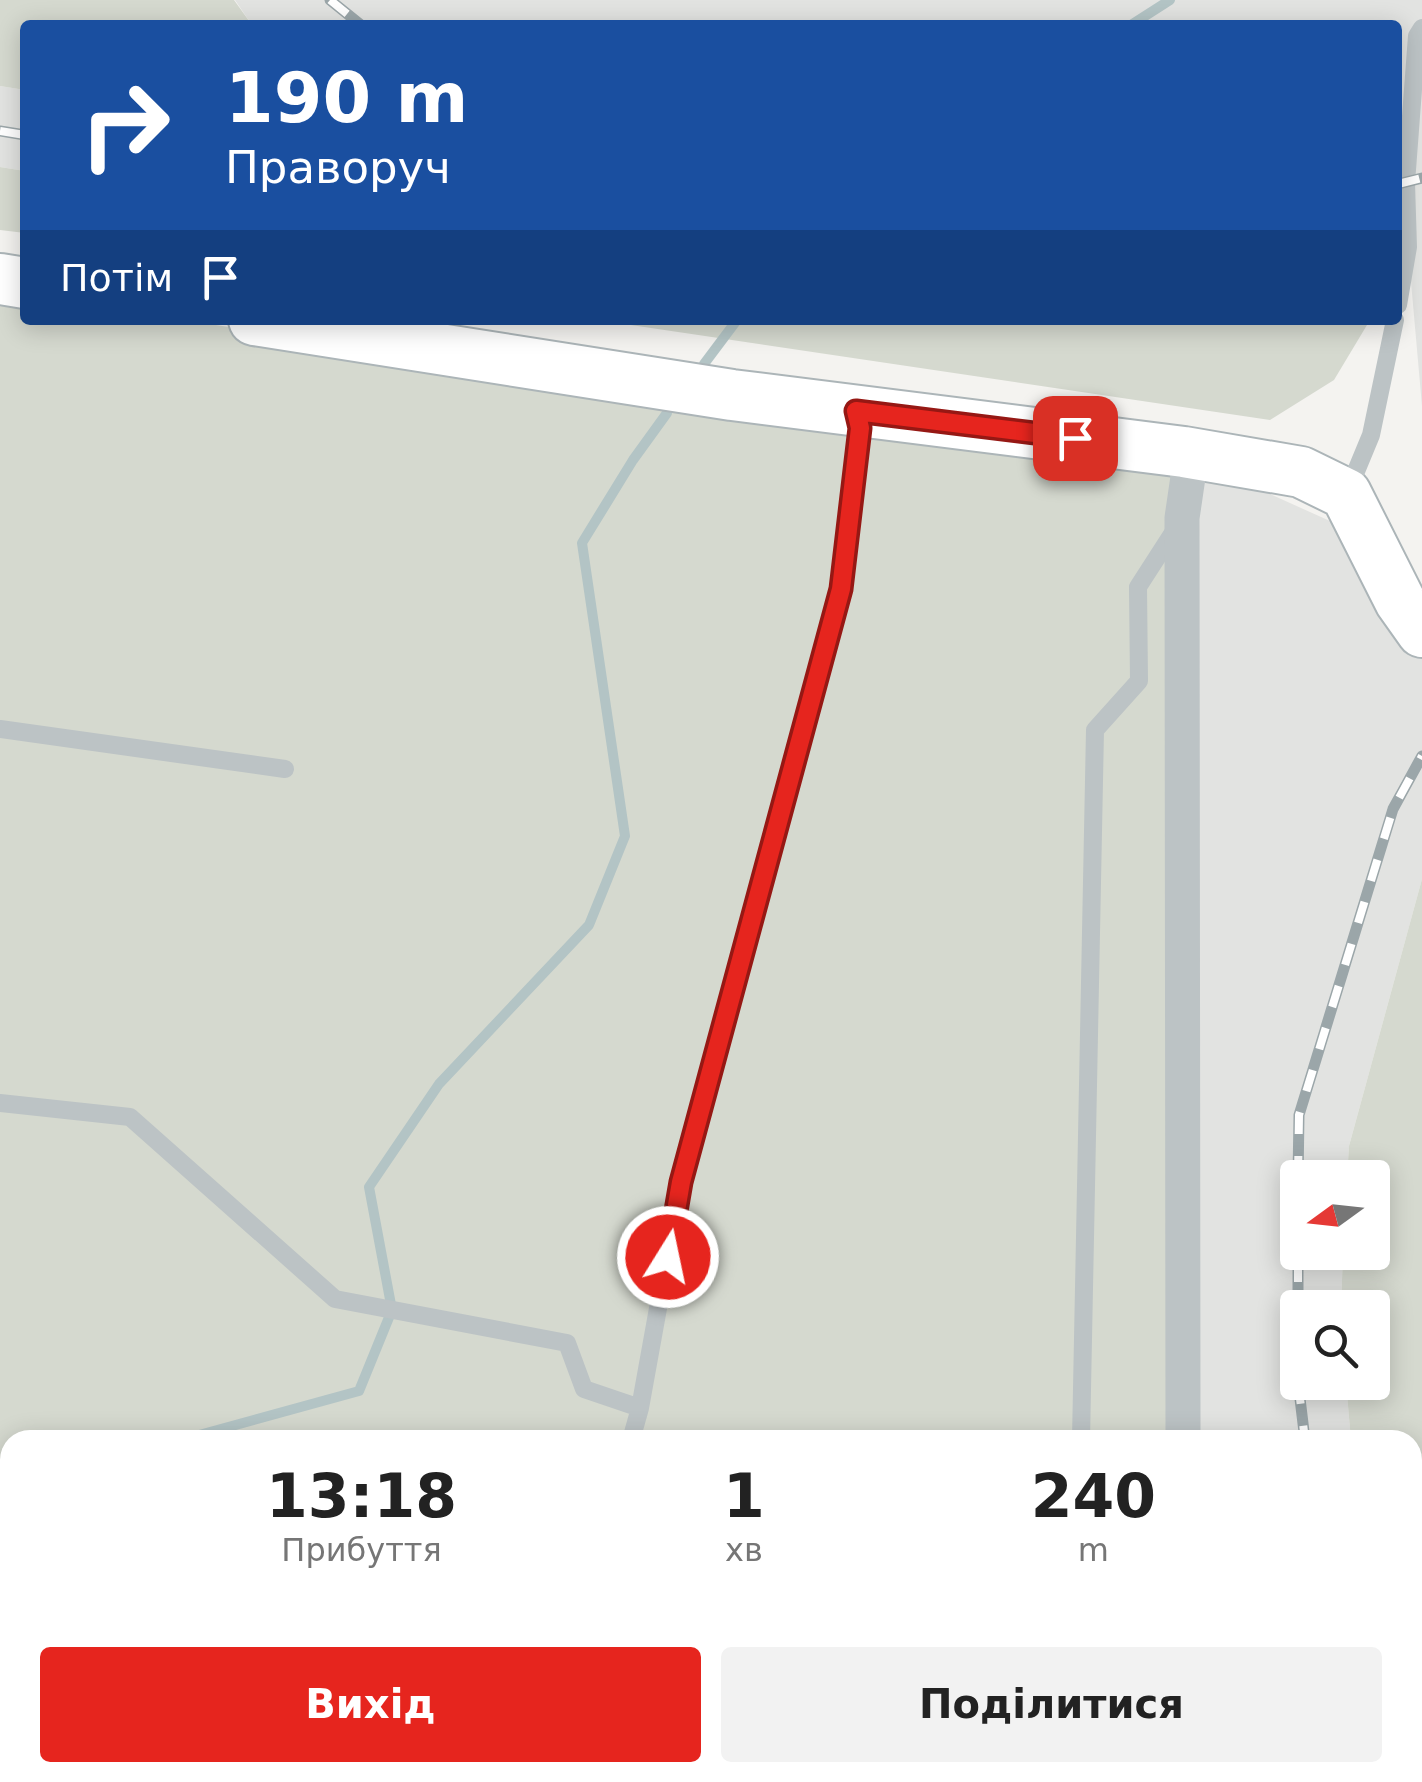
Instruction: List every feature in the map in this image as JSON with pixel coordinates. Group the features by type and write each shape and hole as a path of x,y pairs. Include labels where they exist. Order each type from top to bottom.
{"main road":[{"path":"285,325 732,396 1184,452 1301,472 1346,494 1400,601 1422,632"}],"street":[{"path":"1183,1430 1182,518 1188,477 1184,452"}],"lane":[{"path":"1402,282 1408,247 1408,154 1417,36 1422,28"},
{"path":"1346,494 1371,435 1394,325"},
{"path":"634,1430 681,1182 841,589 860,428 856,411"},
{"path":"1081,1430 1095,730 1139,681 1138,587 1182,518"},
{"path":"0,729 285,770"},
{"path":"0,1102 130,1117 335,1300 567,1343 584,1389 640,1408"}],"shaded area":[{"path":"0,0 234,0 248,20 20,20 20,89 0,86"},
{"path":"235,0 1422,0 1422,406 1405,214 1402,215 1402,20 249,20"},
{"path":"0,86 20,89 20,170 0,167"},
{"path":"0,167 20,170 20,232 0,230"},
{"path":"0,290 20,293 20,325 216,325 1188,477 1183,1430 0,1430"},
{"path":"631,325 1367,325 1334,380 1270,420"},
{"path":"1188,477 1243,482 1330,521 1387,617 1422,657 1422,879 1348,1160 1280,1160 1280,1270 1342,1270 1342,1290 1280,1290 1280,1400 1347,1400 1350,1430 1183,1430"},
{"path":"1422,879 1422,1430 1350,1430 1347,1400 1390,1400 1390,1290 1342,1290 1342,1270 1390,1270 1390,1160 1348,1160"}],"waterway":[{"path":"1139,20 1170,0"},
{"path":"704,364 733,325"},
{"path":"217,1430 359,1391 392,1310 369,1187 439,1084 589,925 625,836 582,543 667,413"}],"railway":[{"path":"330,0 355,20"},
{"path":"0,131 20,134"},
{"path":"1402,183 1422,178"},
{"path":"1298,1160 1299,1115 1393,809 1422,756"},
{"path":"1298,1270 1298,1290"},
{"path":"1300,1400 1304,1430"}],"route":[{"path":"668,1257 681,1182 841,589 860,428 856,411 1075,438"}]}
